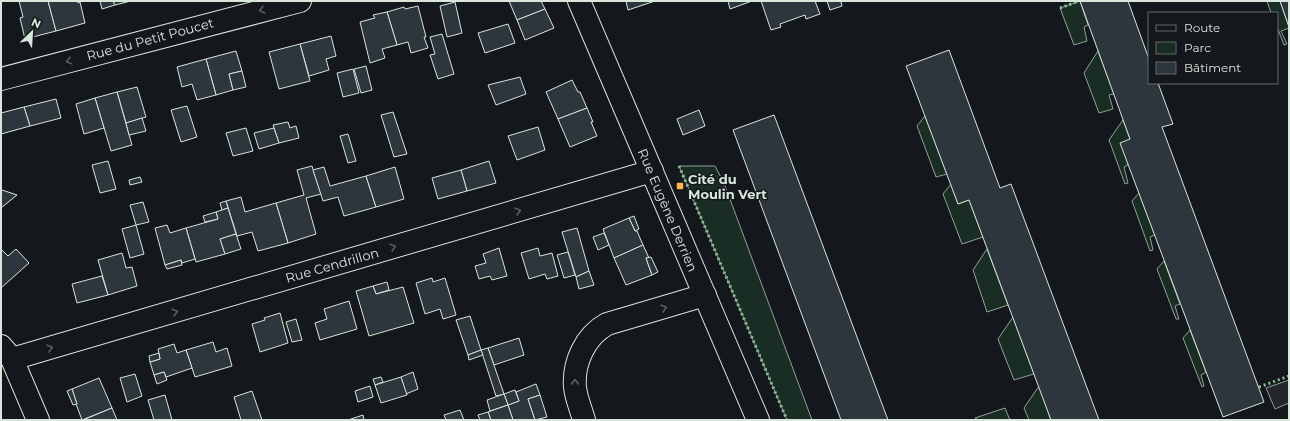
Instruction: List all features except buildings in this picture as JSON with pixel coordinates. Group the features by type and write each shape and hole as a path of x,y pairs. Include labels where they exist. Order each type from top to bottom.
{"street":[{"name":"Rue du Petit Poucet","path":"1,78 300,1"},
{"name":"Rue Eugène Derrien","path":"579,1 652,171 663,201 758,420"},
{"name":"Rue Cendrillon","path":"7,353 652,171"},
{"path":"584,420 575,389 575,371 582,350 593,334 599,328 607,324 705,295"},
{"path":"7,353 38,420"}],"green space":[{"path":"1080,1 1088,25 1084,27 1087,41 1074,45 1060,8"},
{"path":"1267,1 1280,1 1289,27 1281,31 1287,44 1284,45 1278,30 1278,12 1271,12"},
{"path":"1098,51 1114,94 1109,95 1113,109 1099,113 1084,73"},
{"path":"925,116 947,174 936,177 917,126"},
{"path":"1123,120 1130,139 1128,165 1124,167 1128,183 1125,184 1109,140"},
{"path":"679,166 715,166 724,183 812,420 787,420"},
{"path":"951,184 958,204 969,200 983,237 962,244 943,194"},
{"path":"1139,193 1155,235 1150,237 1153,250 1150,251 1132,201"},
{"path":"987,249 1008,305 987,312 973,270"},
{"path":"1164,261 1180,304 1175,306 1179,319 1176,319 1157,269"},
{"path":"1013,317 1034,374 1014,380 998,339"},
{"path":"1190,330 1206,372 1201,375 1204,386 1202,387 1183,338"},
{"path":"1039,386 1051,420 1029,420 1024,408"},
{"path":"1005,408 1010,420 978,420 975,418"}],"shaded area":[{"path":"1289,380 1289,403 1275,409 1266,388"}],"hedge":[{"path":"1060,8 1079,1"},
{"path":"679,166 787,420"},
{"path":"1259,387 1289,376"}],"place":[{"name":"Cité du Moulin Vert","path":"680,186"}]}
